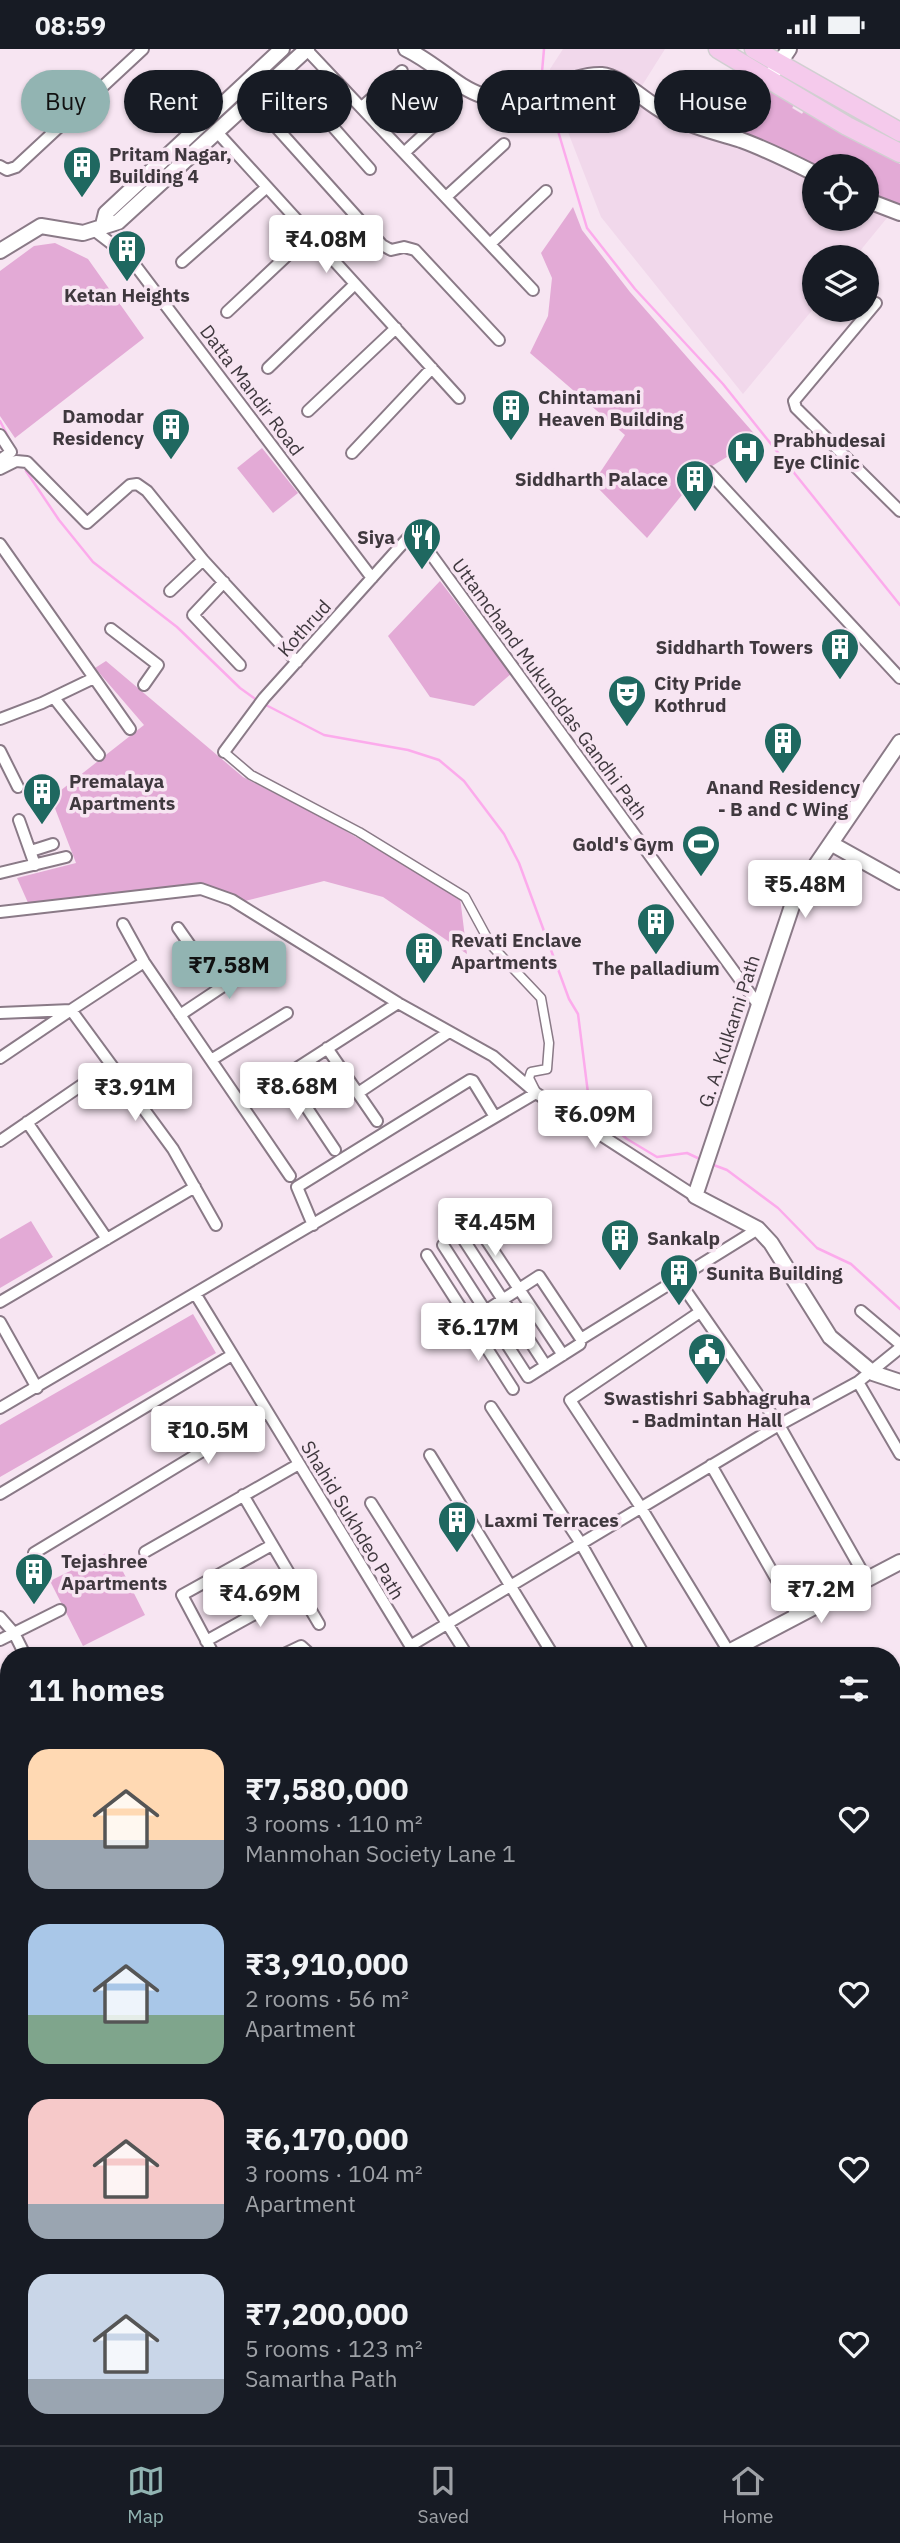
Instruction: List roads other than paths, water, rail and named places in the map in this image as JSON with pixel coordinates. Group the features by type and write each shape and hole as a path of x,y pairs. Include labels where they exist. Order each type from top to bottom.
{"main road":[{"path":"718,49 752,70"},
{"path":"754,49 783,56 900,132"},
{"path":"771,82 900,153"}],"street":[{"path":"0,166 7,170 16,167 143,49"},
{"path":"99,228 107,213 282,49"},
{"path":"282,70 306,49 533,290"},
{"path":"406,49 450,81 488,98 508,99 586,77 604,75 619,81 636,96 695,128 741,140 802,168"},
{"path":"771,75 783,56"},
{"path":"362,107 366,103"},
{"path":"223,124 237,111"},
{"path":"0,251 41,226 72,233 118,222 214,133"},
{"path":"218,133 459,398"},
{"path":"281,133 382,245 391,250 404,247 415,250 499,340"},
{"path":"338,133 370,169"},
{"path":"405,152 426,133"},
{"path":"446,197 504,144"},
{"path":"182,262 267,187"},
{"path":"490,244 546,191"},
{"path":"879,205 900,213"},
{"name":"Datta Mandir Road","path":"99,228 129,257 372,578"},
{"path":"226,312 310,234"},
{"path":"268,368 355,284"},
{"path":"860,322 794,401 796,408 900,511"},
{"path":"308,411 396,328"},
{"path":"352,453 432,368"},
{"path":"0,435 10,452 0,460"},
{"path":"0,469 16,461 27,463 87,523 130,485 137,484 147,491 203,560 298,662"},
{"path":"709,472 900,678"},
{"name":"Kothrud","path":"224,752 264,698 414,531"},
{"name":"Uttamchand Mukunddas Gandhi Path","path":"414,531 757,1003"},
{"path":"0,544 130,729"},
{"path":"170,591 203,560"},
{"path":"224,582 193,615 240,664"},
{"path":"111,629 158,665 144,685"},
{"path":"0,719 54,698 94,678"},
{"path":"54,698 99,755"},
{"name":"G. A. Kulkarni Path","path":"695,1196 757,1003 792,906 900,742"},
{"path":"0,751 18,787"},
{"path":"224,752 251,775 359,832 465,897 491,945 541,998 547,1020 550,1059 547,1069 531,1072 529,1078 536,1093"},
{"path":"19,820 35,865"},
{"path":"31,851 53,844"},
{"path":"832,844 900,882"},
{"path":"0,873 66,857"},
{"path":"0,912 201,889 232,900 398,1003 493,1056 536,1093 695,1196 758,1229 771,1243 830,1337 873,1373 900,1382"},
{"path":"123,924 144,962 290,1175"},
{"path":"178,928 220,988"},
{"path":"180,1015 261,961"},
{"path":"0,1058 144,962"},
{"path":"241,1104 398,1003"},
{"path":"0,1013 71,1010"},
{"path":"71,1010 173,1149 216,1225"},
{"path":"211,1059 287,1013"},
{"path":"358,1093 449,1032"},
{"path":"327,1048 376,1121"},
{"path":"0,1141 111,1065"},
{"path":"285,1075 335,1150"},
{"path":"313,1225 297,1187 450,1092 472,1080 495,1117"},
{"path":"0,1408 536,1093"},
{"path":"27,1122 107,1239"},
{"path":"0,1302 195,1187"},
{"path":"475,1223 563,1355"},
{"path":"443,1245 528,1377 580,1344 581,1339 758,1229"},
{"path":"460,1234 546,1366"},
{"path":"427,1255 513,1389"},
{"path":"470,1321 539,1276 581,1339"},
{"path":"685,1291 779,1425 867,1580"},
{"name":"Shahid Sukhdeo Path","path":"195,1295 411,1647"},
{"path":"418,1647 446,1623 509,1584 779,1425 873,1373 900,1346 861,1311"},
{"path":"700,1312 569,1400 640,1506 722,1647"},
{"path":"0,1322 37,1388"},
{"path":"0,1494 232,1355"},
{"path":"859,1382 900,1454"},
{"path":"491,1407 580,1542 639,1647"},
{"path":"34,1553 267,1412"},
{"path":"430,1455 548,1647"},
{"path":"145,1552 299,1464"},
{"path":"711,1465 798,1617"},
{"path":"243,1495 319,1624"},
{"path":"371,1503 462,1647"},
{"path":"209,1647 182,1595 272,1545"},
{"path":"740,1647 900,1562"},
{"path":"206,1641 298,1590"},
{"path":"0,1640 60,1610"},
{"path":"0,1618 21,1647"}],"waterway":[{"path":"542,70 544,49"},
{"path":"559,133 587,228 635,289 723,384 900,605"},
{"path":"0,421 13,446"},
{"path":"26,471 59,520 93,562 177,627 240,688 258,701"},
{"path":"264,704 324,735 408,750 439,760 464,781 504,834 519,863 569,999 578,1014 589,1101 597,1114 627,1139 657,1157 687,1153 702,1160"},
{"path":"711,1164 727,1170 778,1208 817,1248 851,1264 900,1309"}],"place":[{"name":"Pritam Nagar, Building 4","path":"82,199"},
{"name":"Ketan Heights","path":"127,283"},
{"name":"Chintamani Heaven Building","path":"511,442"},
{"name":"Damodar Residency","path":"171,461"},
{"name":"Prabhudesai Eye Clinic","path":"746,485"},
{"name":"Siddharth Palace","path":"695,513"},
{"name":"Siya","path":"422,571"},
{"name":"Siddharth Towers","path":"840,681"},
{"name":"City Pride Kothrud","path":"627,728"},
{"name":"Anand Residency - B and C Wing","path":"783,775"},
{"name":"Premalaya Apartments","path":"42,826"},
{"name":"Gold's Gym","path":"701,878"},
{"name":"The palladium","path":"656,956"},
{"name":"Revati Enclave Apartments","path":"424,985"},
{"name":"Sankalp","path":"620,1272"},
{"name":"Sunita Building","path":"679,1307"},
{"name":"Swastishri Sabhagruha - Badmintan Hall","path":"707,1386"},
{"name":"Laxmi Terraces","path":"457,1554"},
{"name":"Tejashree Apartments","path":"34,1606"}]}
